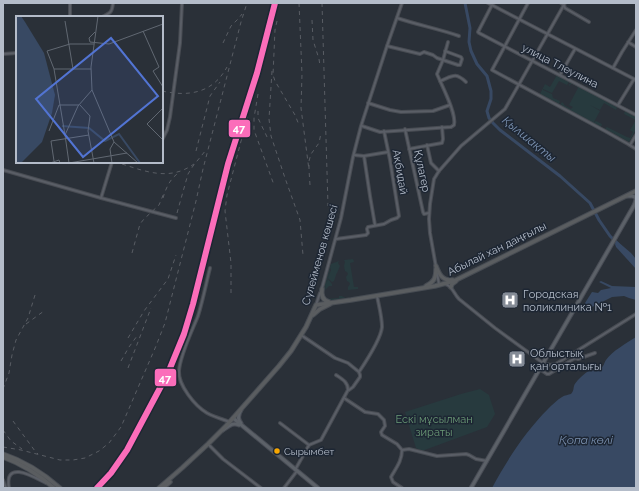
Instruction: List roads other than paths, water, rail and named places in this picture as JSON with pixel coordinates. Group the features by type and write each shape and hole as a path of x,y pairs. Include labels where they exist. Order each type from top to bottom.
{"highway":[{"path":"625,196 636,190"},
{"name":"Абылай хан даңғылы","path":"316,305 421,288 460,278 625,196"},
{"path":"436,266 440,275 444,279 449,280 460,278"},
{"path":"421,288 434,281 436,266"},
{"path":"451,287 460,278"},
{"path":"322,289 322,296 324,300 329,302 338,302"},
{"path":"308,323 316,311 338,302"},
{"name":"Сүлейменов көшесі","path":"175,476 230,422 279,366 301,335 316,305"},
{"path":"3,454 38,471 60,488"},
{"path":"3,457 21,465 53,487"},
{"path":"159,488 175,476"},
{"path":"163,488 175,476"}],"main road":[{"path":"471,488 635,203 635,197 625,196"},
{"path":"244,405 238,419 248,430"},
{"path":"233,418 318,488"},
{"path":"217,434 234,423 248,430"}],"street":[{"path":"70,3 70,16"},
{"path":"104,16 111,12 113,3"},
{"path":"163,138 167,130 180,43 182,3"},
{"name":"Сүлейменов көшесі","path":"316,305 336,239 354,155 368,104 402,3"},
{"path":"488,3 493,4 635,80 618,105"},
{"path":"528,3 492,70 636,149"},
{"path":"561,3 565,4"},
{"name":"улица Тлеулина","path":"493,4 478,32 636,115"},
{"path":"565,4 565,8 589,22"},
{"path":"565,4 505,109 461,146 435,177 429,213 430,232 436,266 441,284 448,284 459,299 495,328 543,363 550,365 556,364 636,314"},
{"path":"397,18 459,36"},
{"path":"613,68 636,30"},
{"path":"362,126 378,131 384,131 451,127 454,125 455,122 453,113 437,74 448,42"},
{"path":"628,42 636,47"},
{"path":"387,46 420,54 424,52 459,65 462,59 446,51"},
{"path":"560,75 575,49"},
{"path":"3,54 16,53"},
{"path":"440,81 455,75 466,82"},
{"path":"368,104 401,112 433,110 450,105"},
{"path":"409,149 442,143 442,127"},
{"name":"Құлагер","path":"405,129 422,212 424,214 429,213"},
{"name":"Ақбидай","path":"375,226 384,224 397,218 399,215 384,131"},
{"path":"630,146 636,135"},
{"path":"427,145 431,163 439,171"},
{"path":"354,155 364,156 388,152"},
{"path":"336,239 366,235 368,233 367,227 375,226 364,156"},
{"path":"101,198 112,163"},
{"path":"3,170 176,218"},
{"path":"210,268 198,314 181,362 179,374 185,389 202,409 214,416 230,422"},
{"path":"359,372 378,340 382,327 377,296"},
{"path":"284,488 296,470 309,445 321,440 348,390 361,376 359,372 348,363 335,358 301,335"},
{"path":"540,369 549,374 575,358 578,359 595,353"},
{"path":"336,375 347,384 348,390"},
{"path":"344,398 365,412 376,414 384,420 385,424 381,432 382,435 397,444 402,450 400,462 391,477 393,482 402,488"},
{"path":"280,422 309,445"},
{"path":"208,444 223,459 261,488"},
{"path":"402,450 437,456 466,454 476,459 487,461"},
{"path":"8,488 10,475 21,471 53,487"},
{"path":"3,480 8,488"}],"water":[{"path":"617,241 636,259 636,269 616,247 615,244"},
{"path":"601,281 612,286 636,287 636,300 624,296 612,297 590,308 586,307 585,303 592,292 598,293 601,290 611,288 599,282"},
{"name":"Қопа көлі","path":"636,337 636,488 492,488 517,447 548,409 560,398 571,394 576,382 586,373 600,369 612,353"}],"waterway":[{"name":"Қылшақты","path":"465,3 470,28 469,42 471,51 477,64 487,76 491,91 491,99 487,111 489,118 500,130 560,176 590,203 599,220 610,236 618,244"}],"railway":[{"path":"3,447 60,460 85,458 99,451 109,443 121,427 165,323 203,169 247,3"},
{"path":"231,293 231,263 225,211 227,195 277,3"},
{"path":"299,3 302,74 301,108 309,170"},
{"path":"322,3 328,206"},
{"path":"223,43 231,26 242,14"},
{"path":"312,20 313,40 320,66"},
{"path":"277,21 275,30 273,75 299,125"},
{"path":"163,91 172,93 191,93 207,88 215,83 227,67"},
{"path":"272,71 269,119 271,136 300,220 303,255"},
{"path":"196,151 210,96 220,82"},
{"path":"258,94 254,118 254,130 274,185"},
{"path":"258,111 258,118 268,139"},
{"path":"310,185 309,161 311,154 319,143 321,133"},
{"path":"177,213 188,174 206,150"},
{"path":"122,164 140,170 167,174 185,169 194,164"},
{"path":"163,198 169,184 180,172"},
{"path":"132,253 140,224 159,205 164,193"},
{"path":"128,338 144,311 168,279 176,255"},
{"path":"3,389 9,373 16,340 28,318 35,295"},
{"path":"128,368 151,308"},
{"path":"26,324 44,311"},
{"path":"121,361 137,336"},
{"path":"13,421 38,454"},
{"path":"3,430 11,441 22,449"}],"place":[{"name":"Городская поликлиника №1","path":"510,300"},
{"name":"Облыстық қан орталығы","path":"517,359"},
{"name":"Сырымбет","path":"277,451"}],"park label":[{"name":"Ескі мұсылман зираты","path":"434,425"}]}
